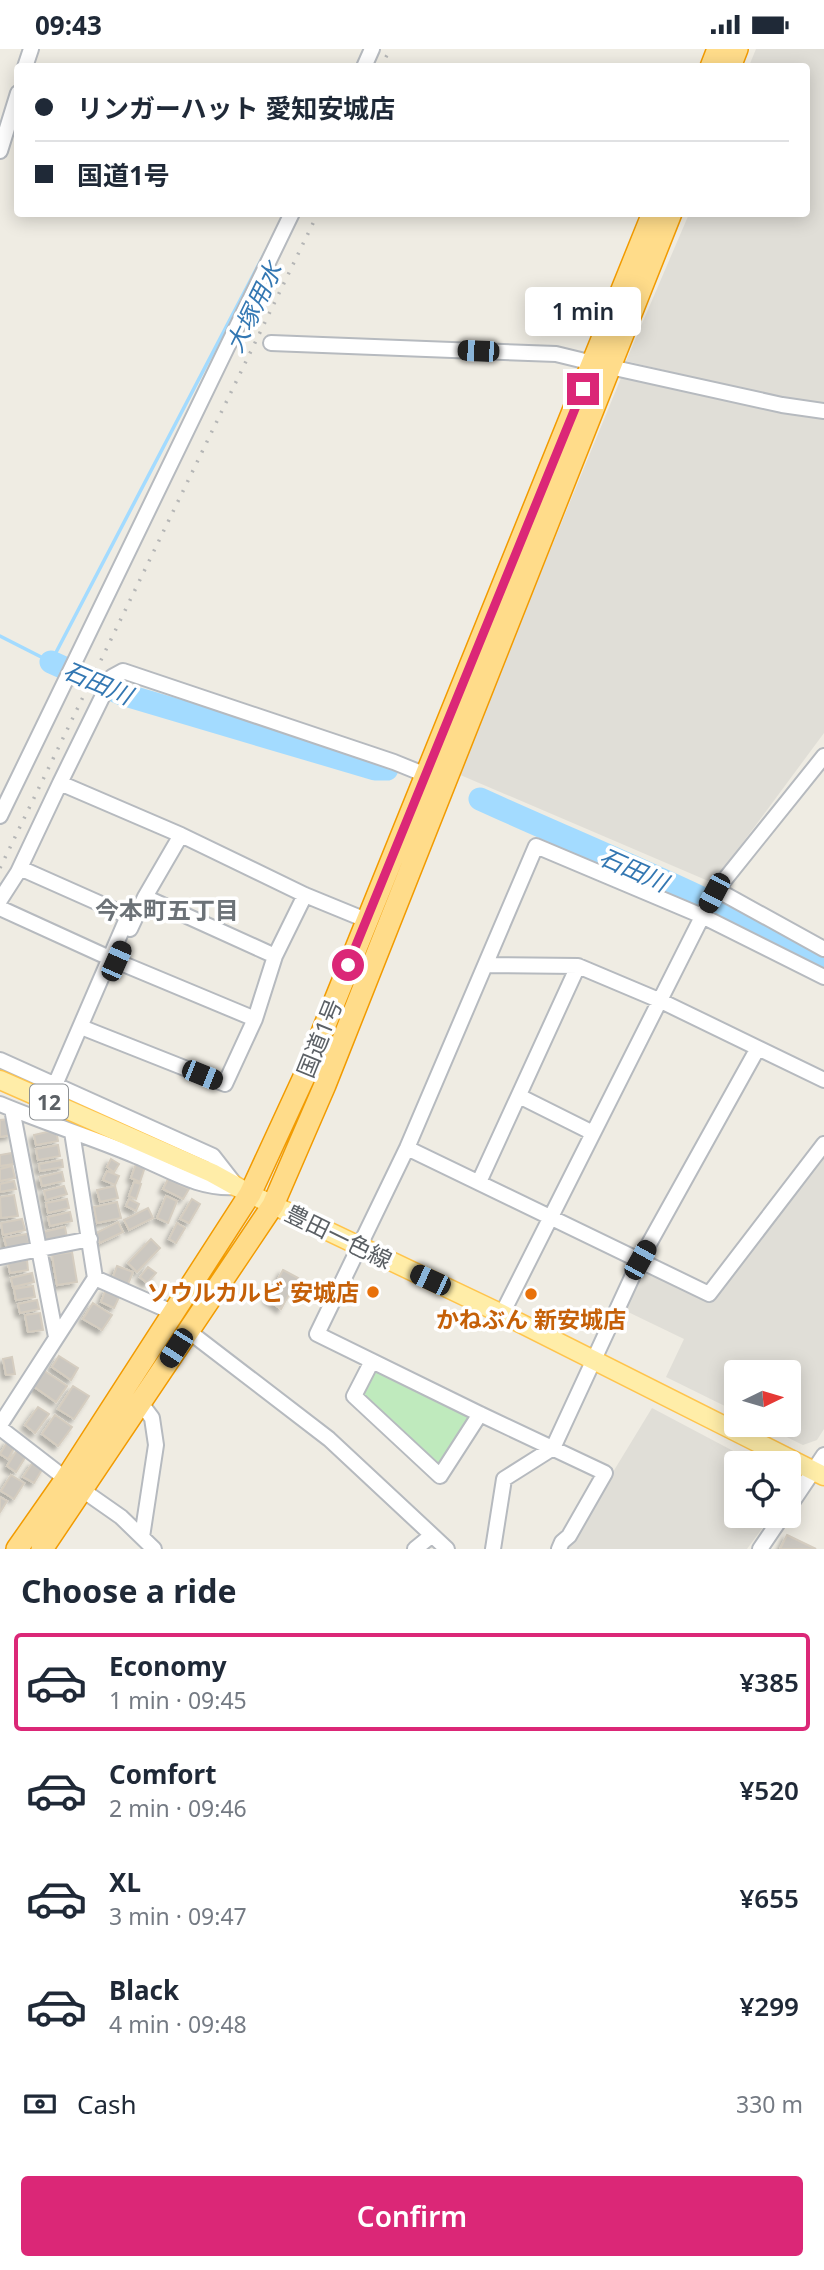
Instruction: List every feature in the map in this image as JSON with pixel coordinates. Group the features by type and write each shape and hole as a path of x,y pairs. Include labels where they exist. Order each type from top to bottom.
{"highway":[{"name":"国道1号","path":"17,1549 140,1402 273,1205 325,1085 602,365 652,217"},
{"name":"国道1号","path":"41,1549 73,1484 244,1191 304,1077 426,775 602,365 669,217"}],"main road":[{"name":"豊田一色線","path":"0,1080 212,1173 593,1360 821,1467"}],"street":[{"path":"0,151 14,106"},
{"path":"0,816 290,217"},
{"path":"271,343 556,354 782,405 824,411"},
{"path":"0,900 20,868 112,677 123,671 426,775"},
{"path":"502,1314 715,892 824,756"},
{"path":"60,783 181,835 304,895 366,920"},
{"path":"58,1086 113,960 181,835"},
{"path":"559,1549 605,1473 317,1334 407,1148 536,846 703,914 824,977"},
{"path":"20,868 128,916 86,1030 58,1086"},
{"path":"715,892 824,949"},
{"path":"86,1030 225,1084 255,1019 275,956 304,895"},
{"path":"145,897 275,956"},
{"path":"0,908 113,960 255,1019"},
{"path":"486,965 578,966 662,1001 824,1080"},
{"path":"480,1182 578,966"},
{"path":"493,1549 505,1479 553,1448 640,1260 758,1048"},
{"path":"0,1060 213,1156 244,1191"},
{"path":"519,1096 593,1133"},
{"path":"6,1106 135,1155 196,1184 244,1191"},
{"path":"6,1106 55,1334"},
{"path":"0,1409 95,1278 68,1130"},
{"path":"407,1148 709,1294 824,1144"},
{"path":"0,1257 86,1240"},
{"path":"86,1240 89,1282 0,1426 73,1484 121,1517 154,1549"},
{"path":"95,1278 172,1312"},
{"path":"187,1330 329,1439 447,1549"},
{"path":"372,1361 354,1396 440,1476 480,1414"},
{"path":"140,1402 152,1418 156,1445 142,1537"},
{"path":"801,1492 821,1467"},
{"path":"760,1549 774,1528"},
{"path":"415,1549 431,1536"}],"shaded area":[{"path":"756,49 824,49 824,406 626,361 688,217 810,217 810,63 750,63"},
{"path":"621,378 824,415 824,733 713,883 458,774"},
{"path":"824,1155 824,1429 817,1440 803,1445 787,1437 802,1437 802,1360 724,1360 724,1406 666,1377 684,1339 626,1311 643,1271 708,1302"},
{"path":"652,1408 733,1451 724,1451 724,1528 762,1528 747,1549 564,1549"}],"green space":[{"path":"374,1368 473,1416 439,1469 359,1395"}],"building":[{"path":"9,1119 11,1135 0,1137 0,1120"},
{"path":"56,1130 58,1141 36,1145 34,1135"},
{"path":"58,1145 60,1156 38,1160 36,1149"},
{"path":"12,1153 14,1164 0,1166 0,1155"},
{"path":"111,1159 119,1164 114,1172 107,1167"},
{"path":"62,1160 63,1167 40,1171 39,1164"},
{"path":"136,1164 145,1167 140,1182 131,1178"},
{"path":"12,1166 15,1178 0,1181 0,1169"},
{"path":"107,1171 119,1176 115,1185 103,1180"},
{"path":"62,1172 64,1181 42,1186 40,1177"},
{"path":"168,1179 189,1189 183,1199 163,1189"},
{"path":"14,1181 16,1189 0,1192 0,1184"},
{"path":"134,1182 141,1184 136,1199 129,1196"},
{"path":"64,1186 67,1194 46,1200 44,1191"},
{"path":"115,1186 118,1198 100,1202 97,1190"},
{"path":"14,1195 18,1216 1,1218 0,1197"},
{"path":"166,1196 177,1201 168,1223 157,1218"},
{"path":"67,1199 69,1208 48,1213 46,1203"},
{"path":"129,1199 139,1204 136,1211 126,1206"},
{"path":"192,1199 200,1204 189,1223 180,1219"},
{"path":"117,1202 121,1218 97,1223 94,1207"},
{"path":"148,1208 153,1218 129,1230 124,1220"},
{"path":"70,1212 72,1221 50,1226 48,1217"},
{"path":"22,1219 25,1230 3,1235 1,1223"},
{"path":"118,1222 123,1232 100,1243 96,1233"},
{"path":"177,1223 185,1228 176,1243 169,1239"},
{"path":"65,1227 67,1238 45,1242 43,1232"},
{"path":"27,1234 30,1245 7,1249 4,1238"},
{"path":"151,1239 160,1248 137,1272 128,1263"},
{"path":"72,1252 77,1282 57,1285 52,1255"},
{"path":"27,1260 28,1270 10,1273 8,1263"},
{"path":"117,1266 133,1272 128,1284 113,1277"},
{"path":"148,1267 156,1273 147,1283 140,1277"},
{"path":"283,1270 298,1278 281,1309 267,1299"},
{"path":"32,1273 34,1282 13,1287 11,1278"},
{"path":"33,1286 35,1297 16,1300 14,1289"},
{"path":"106,1289 120,1295 114,1308 101,1302"},
{"path":"37,1300 39,1309 20,1313 18,1304"},
{"path":"93,1303 112,1315 102,1330 83,1319"},
{"path":"40,1313 43,1330 28,1332 25,1315"},
{"path":"59,1356 78,1368 71,1380 52,1367"},
{"path":"12,1357 15,1374 6,1375 3,1359"},
{"path":"43,1370 67,1386 56,1402 33,1386"},
{"path":"73,1386 89,1396 74,1419 58,1409"},
{"path":"38,1407 49,1414 35,1433 25,1425"},
{"path":"55,1415 72,1427 58,1446 42,1434"},
{"path":"8,1441 16,1445 8,1459 0,1454"},
{"path":"17,1450 26,1456 16,1472 7,1466"},
{"path":"33,1462 43,1468 34,1483 23,1477"},
{"path":"11,1475 24,1483 14,1499 1,1491"},
{"path":"0,1497 7,1501 0,1512"},
{"path":"787,1535 816,1549 780,1549"}],"waterway":[{"path":"9,134 14,135"},
{"name":"大塚用水","path":"0,636 51,662 270,243"},
{"name":"石田川","path":"51,662 122,694 375,769 387,769"},
{"name":"石田川","path":"480,799 698,896 824,962"}],"railway":[{"path":"383,63 390,49"},
{"path":"0,868 316,217"}],"place":[{"name":"ソウルカルビ 安城店","path":"373,1292"},
{"name":"かねぶん 新安城店","path":"531,1294"}],"district":[{"name":"今本町五丁目","path":"167,909"}],"route":[{"path":"348,965 583,389"}]}
